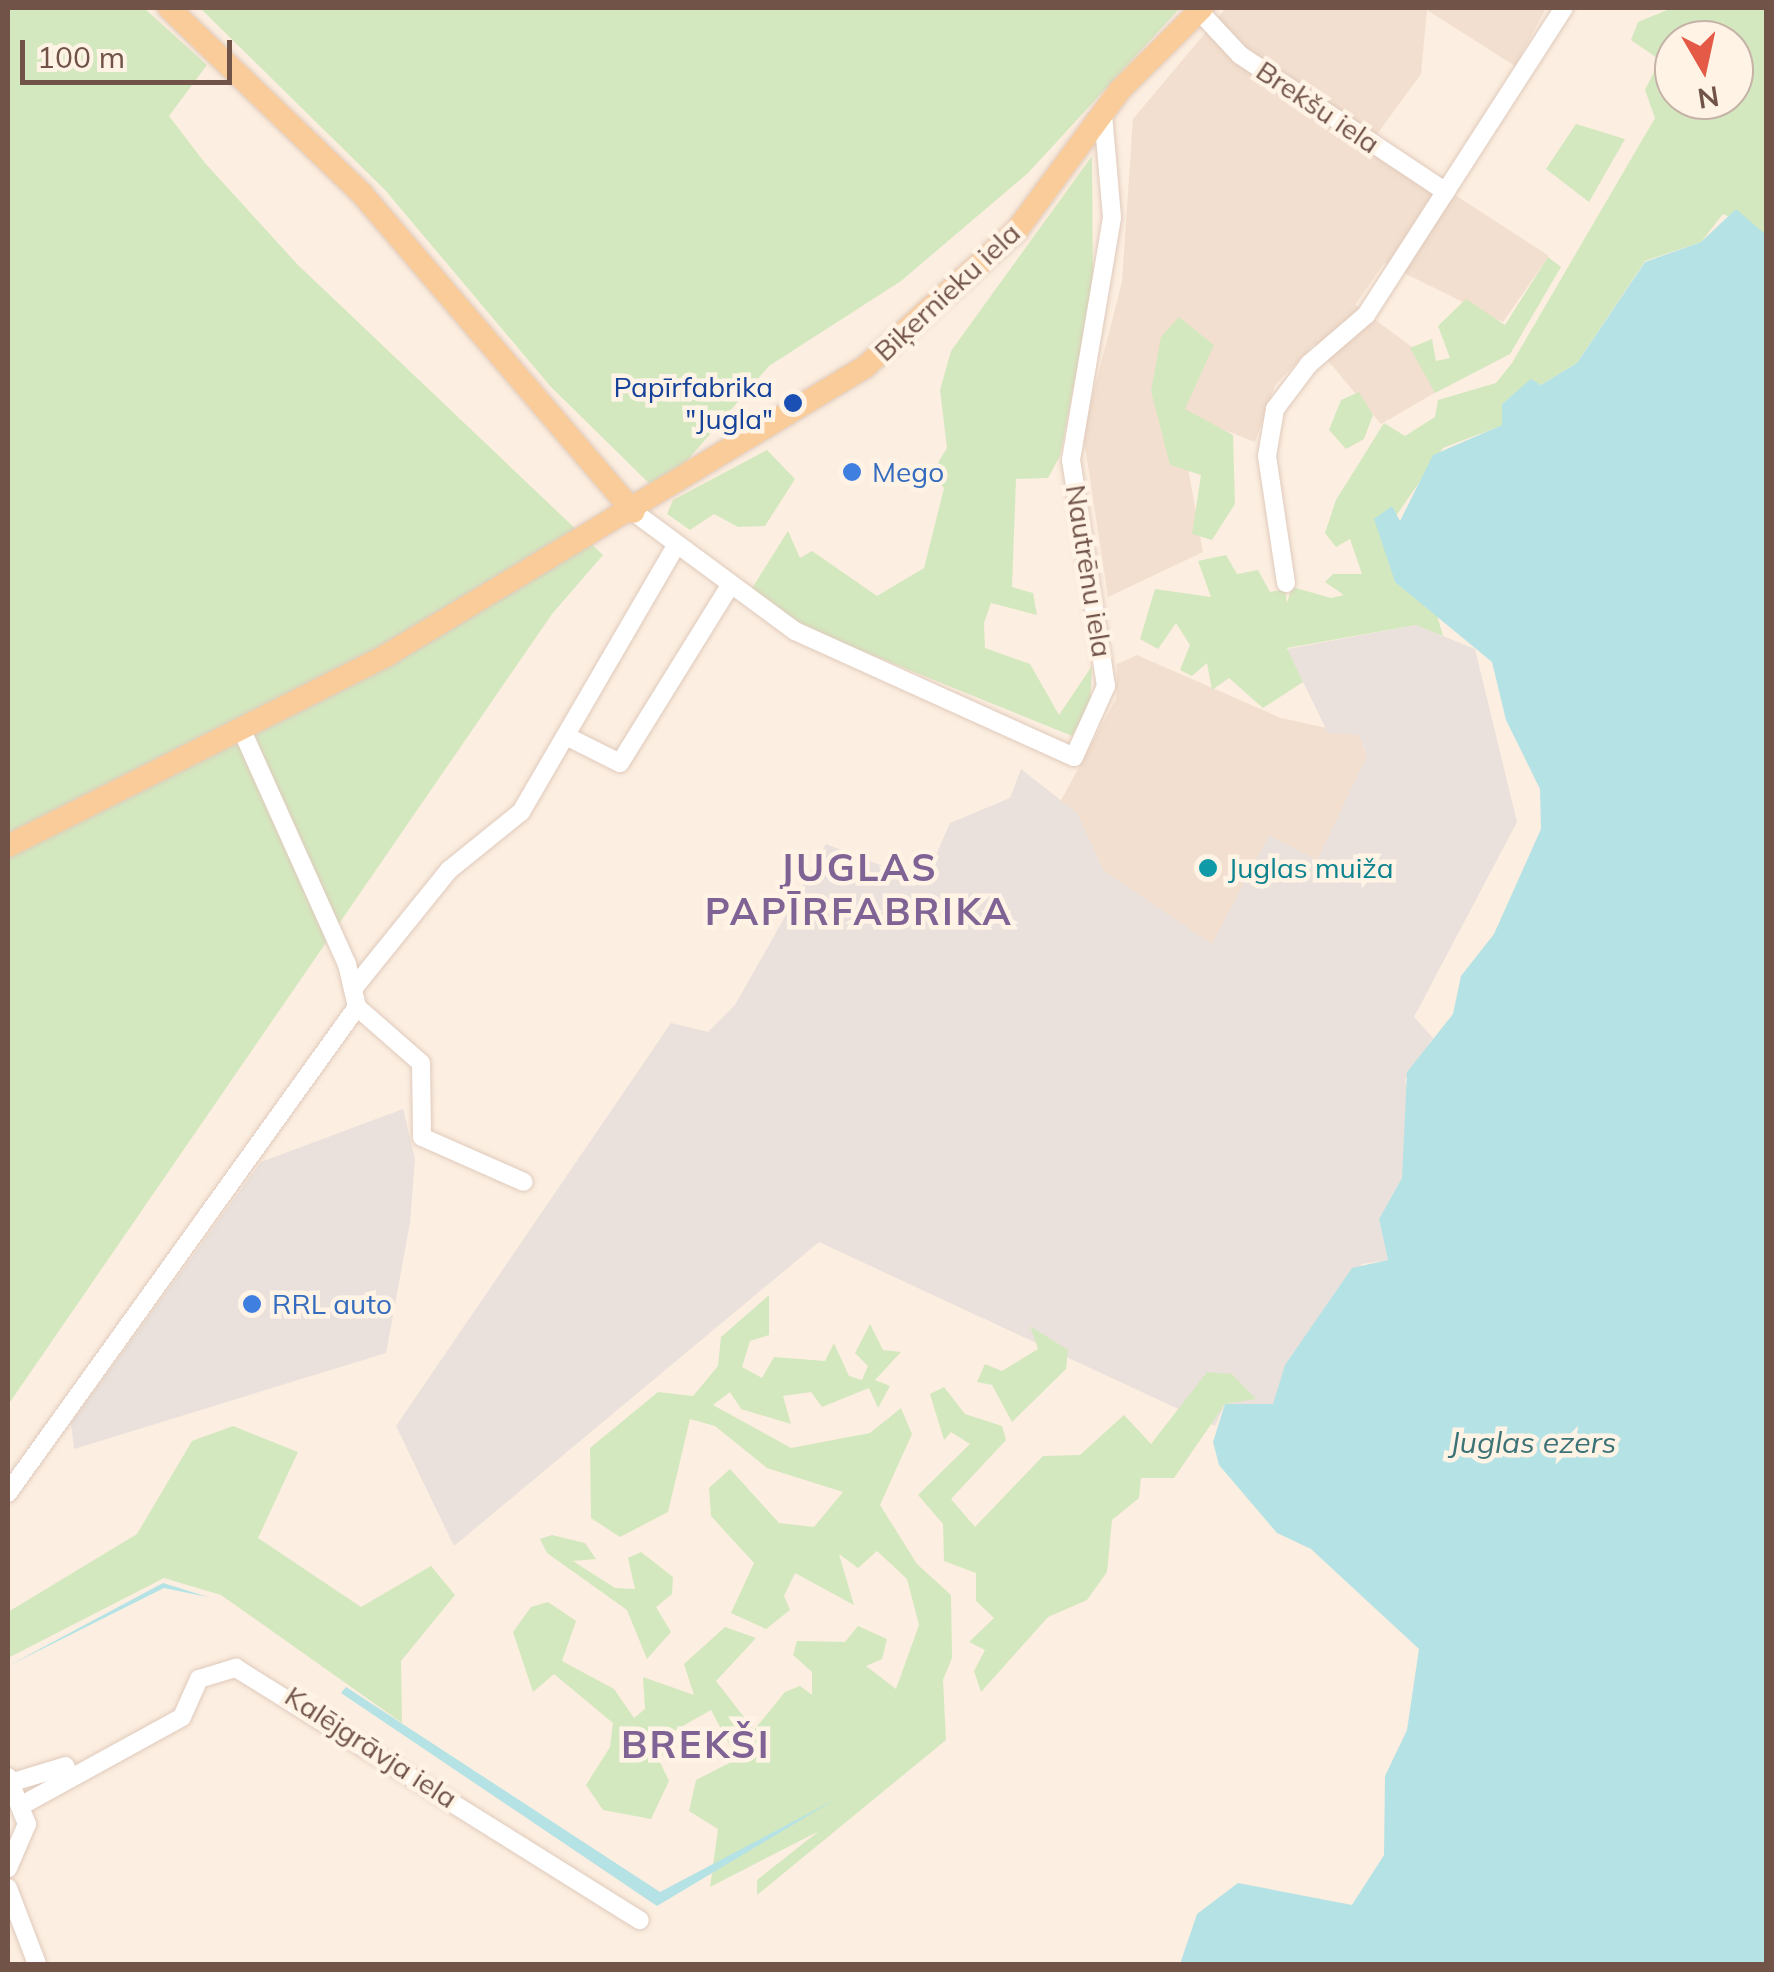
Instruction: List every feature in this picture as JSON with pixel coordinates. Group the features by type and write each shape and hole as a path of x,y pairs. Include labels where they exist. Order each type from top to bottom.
{"main road":[{"path":"169,8 362,194 634,512"},
{"name":"Biķernieku iela","path":"8,846 244,735 634,512 820,398 922,320 1017,230 1104,115 1200,9"}],"street":[{"path":"1286,584 1268,422 1291,383 1366,315 1564,8"},
{"name":"Brekšu iela","path":"1200,9 1240,54 1446,192"},
{"name":"Nautrēnu iela","path":"634,512 674,547 812,640 1074,757 1106,686 1071,460 1112,222 1104,115"},
{"path":"8,1493 449,870 508,828 566,736 674,547"},
{"path":"566,736 620,763 729,586"},
{"path":"244,735 355,998 421,1063 422,1137 524,1182"},
{"name":"Kalējgrāvja iela","path":"24,1804 110,1752 182,1717 216,1667 254,1673 640,1920"},
{"name":"Kalējgrāvja iela","path":"10,1780 110,1752"},
{"path":"8,1868 24,1842 24,1804 10,1780"},
{"path":"8,1888 24,1941 37,1964"},
{"path":"8,1926 24,1941"}],"shaded area":[{"path":"1226,8 1546,8 1515,66 1427,10 1421,74 1372,141 1549,256 1503,322 1384,263 1355,305 1457,380 1381,424 1314,344 1275,385 1255,442 1178,412 1203,552 1108,597 1083,433 1122,282 1133,119"},
{"path":"1416,625 1475,649 1517,822 1414,1017 1433,1038 1405,1080 1412,1105 1402,1178 1379,1219 1388,1260 1362,1264 1273,1404 1225,1404 1215,1426 819,1242 454,1546 396,1426 671,1023 708,1032 735,1005 826,844 924,882 950,823 1010,798 1021,769 1077,813 1104,871 1212,944 1269,835 1317,860 1367,756 1359,735 1328,733 1287,649"},
{"path":"1137,655 1281,718 1359,735 1367,756 1317,861 1269,836 1213,945 1104,871 1077,813 1059,804 1116,699 1117,664"},
{"path":"403,1109 415,1159 410,1223 386,1353 74,1449 71,1423 261,1162"}],"green space":[{"path":"8,8 144,8 207,65 169,116 205,163 297,264 603,555 552,614 8,1405"},
{"path":"200,8 1180,8 1028,173 901,281 769,366 659,493 550,386 385,190"},
{"path":"1672,8 1766,8 1766,235 1723,214 1701,242 1645,261 1577,363 1541,385 1531,380 1502,404 1503,425 1443,448 1382,536 1395,582 1437,615 1443,636 1416,625 1287,648 1303,682 1263,708 1229,678 1212,690 1207,663 1192,676 1180,670 1190,645 1176,623 1158,649 1140,639 1155,589 1211,597 1198,561 1226,555 1237,574 1258,570 1270,592 1285,589 1287,603 1292,587 1331,598 1344,595 1325,582 1333,574 1362,574 1350,539 1336,547 1325,533 1336,500 1384,423 1405,436 1435,417 1438,400 1496,383 1512,363 1654,120 1754,120 1754,20 1654,20 1654,56 1631,40 1638,22"},
{"path":"1654,72 1654,115 1645,90"},
{"path":"1576,124 1625,139 1589,202 1546,169"},
{"path":"1092,156 1093,286 1060,456 1048,478 1016,479 1012,587 1033,593 1037,615 991,603 984,623 985,648 1030,664 1059,715 1092,666 1090,705 1072,736 813,631 749,593 788,531 800,558 812,551 877,596 924,568 944,488 931,474 947,448 940,390 951,351"},
{"path":"1548,257 1561,267 1510,354 1435,393 1410,348 1432,339 1436,361 1450,358 1438,326 1466,299 1505,325"},
{"path":"1179,317 1214,345 1185,409 1233,435 1235,504 1212,540 1192,534 1201,475 1170,465 1151,391 1161,337"},
{"path":"1359,392 1373,415 1364,439 1346,449 1329,430 1341,400"},
{"path":"767,450 795,479 765,526 738,527 714,514 690,530 667,514 673,500"},
{"path":"769,1295 769,1335 750,1341 742,1367 762,1378 774,1357 825,1361 834,1343 849,1376 862,1380 868,1366 855,1353 870,1324 883,1350 901,1352 875,1380 890,1386 878,1408 869,1388 822,1407 811,1392 783,1396 791,1424 741,1409 730,1392 713,1405 791,1448 870,1433 901,1408 912,1434 880,1505 917,1564 951,1595 952,1658 943,1680 946,1740 757,1895 757,1880 819,1831 710,1887 718,1829 689,1811 696,1780 737,1759 711,1710 672,1732 660,1762 669,1781 651,1819 603,1810 586,1785 610,1747 613,1723 554,1674 533,1692 513,1632 531,1607 548,1602 576,1621 562,1661 614,1689 634,1718 645,1709 643,1677 694,1695 684,1664 725,1627 756,1638 716,1681 754,1730 785,1692 800,1686 812,1695 812,1672 793,1655 797,1641 845,1642 858,1626 887,1639 882,1659 866,1666 896,1689 919,1625 907,1579 877,1551 858,1568 839,1554 854,1605 795,1573 784,1596 790,1610 766,1629 731,1613 754,1563 711,1516 709,1488 730,1469 779,1523 814,1527 843,1492 767,1468 715,1426 690,1419 668,1512 620,1537 591,1518 590,1448 658,1392 693,1396 718,1366 721,1337"},
{"path":"1030,1326 1068,1350 1066,1369 1012,1422 992,1385 977,1382 985,1364 1002,1371 1038,1349"},
{"path":"1207,1372 1232,1374 1256,1399 1225,1404 1174,1478 1141,1478 1139,1498 1112,1520 1107,1572 1087,1600 1048,1617 981,1692 974,1671 985,1650 969,1642 994,1618 976,1601 976,1573 944,1561 943,1524 918,1495 970,1444 951,1432 944,1440 930,1394 944,1387 965,1414 1002,1426 1006,1440 951,1499 975,1527 1043,1456 1080,1455 1124,1415 1151,1444"},
{"path":"233,1426 298,1452 258,1538 361,1607 431,1566 455,1595 401,1661 402,1723 221,1595 164,1578 8,1658 8,1612 137,1534 192,1441"},
{"path":"552,1535 585,1543 596,1559 573,1561 615,1588 635,1589 628,1558 641,1552 673,1577 672,1594 656,1607 671,1632 647,1659 627,1610 547,1553 540,1539"}],"water":[{"name":"Juglas ezers","path":"1736,209 1766,235 1766,1964 1180,1964 1197,1914 1238,1883 1352,1905 1384,1855 1385,1776 1407,1730 1419,1649 1311,1549 1277,1533 1219,1465 1213,1442 1225,1404 1273,1404 1285,1365 1352,1268 1388,1260 1379,1219 1402,1178 1407,1072 1453,1014 1461,976 1494,934 1541,829 1540,789 1506,720 1492,662 1395,582 1374,519 1392,506 1400,521 1433,455 1502,425 1502,404 1531,379 1541,385 1577,363 1645,262 1701,242"},
{"path":"163,1583 208,1597 164,1588 8,1666"},
{"path":"346,1687 660,1892 836,1799 657,1906 341,1693"}],"place":[{"name":"Papīrfabrika \"Jugla\"","path":"793,403"},
{"name":"Mego","path":"852,472"},
{"name":"Juglas muiža","path":"1208,868"},
{"name":"RRL auto","path":"252,1304"}],"district":[{"name":"JUGLAS PAPĪRFABRIKA","path":"859,890"},
{"name":"BREKŠI","path":"696,1745"}]}
